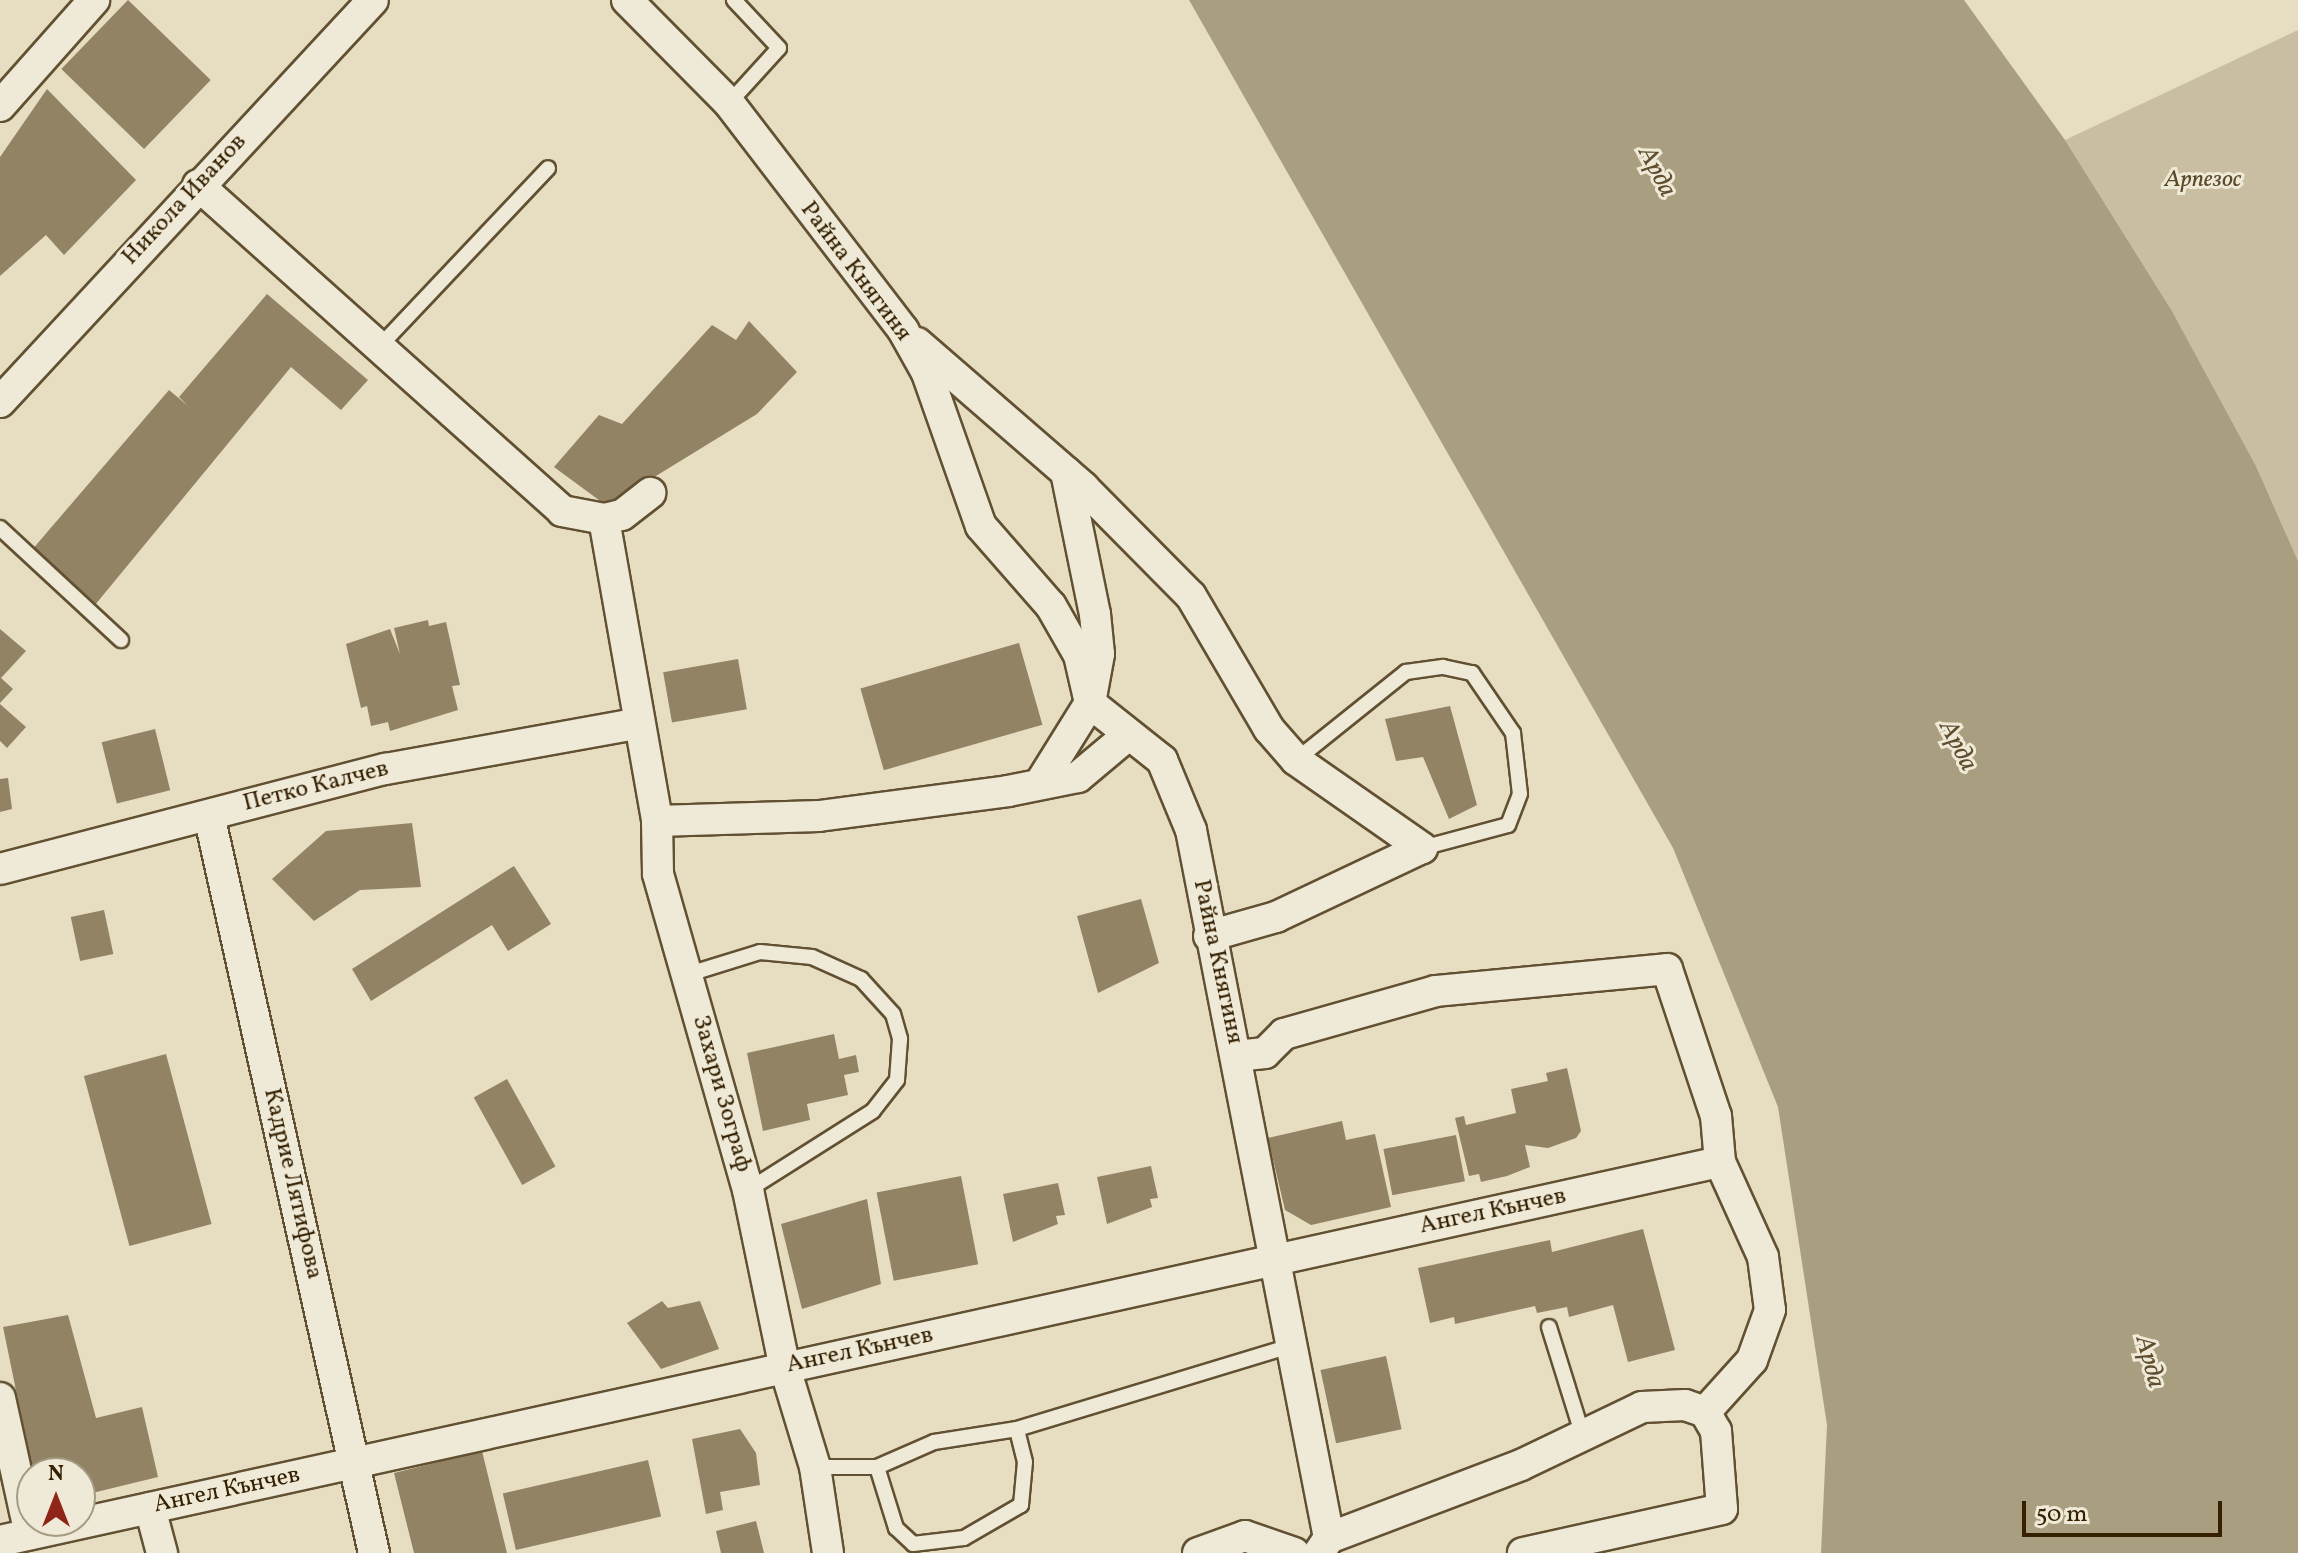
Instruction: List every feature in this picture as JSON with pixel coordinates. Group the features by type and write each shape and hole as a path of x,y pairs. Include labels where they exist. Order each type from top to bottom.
{"street":[{"name":"Никола Иванов","path":"0,402 198,185 373,0"},
{"name":"Райна Княгиня","path":"627,0 729,103 903,330 927,373 981,526 1051,606 1079,655 1090,703 1127,736 1162,760 1178,787 1236,1056 1291,1346 1324,1546"},
{"path":"0,106 88,2"},
{"path":"198,185 562,511 604,519 622,515 650,493"},
{"path":"903,330 1066,472 1191,596 1269,729 1296,760 1422,848 1276,917 1209,936"},
{"path":"1042,780 1090,703 1099,654 1095,614 1066,472"},
{"name":"Захари Зограф","path":"604,519 635,724 657,821 658,874 689,974 748,1190 785,1368 815,1467 828,1553"},
{"name":"Петко Калчев","path":"0,869 385,769 635,724"},
{"path":"657,821 819,816 1008,791 1042,780 1078,777 1127,736"},
{"name":"Кадрие Лятифова","path":"209,815 374,1553"},
{"path":"1236,1056 1265,1053 1284,1034 1436,991 1667,969 1716,1116 1720,1162 1763,1257 1770,1310 1752,1360 1705,1412"},
{"name":"Ангел Кънчев","path":"96,1520 1720,1162"},
{"path":"0,1398 16,1471"},
{"path":"1324,1546 1521,1465 1582,1433 1642,1407 1685,1405 1705,1412 1716,1431 1722,1509 1523,1553"},
{"path":"150,1508 162,1553"},
{"path":"1198,1553 1245,1536 1294,1553"}],"lane":[{"path":"729,103 779,48 734,0"},
{"path":"379,347 548,168"},
{"path":"0,528 121,640"},
{"path":"1296,760 1406,672 1443,667 1472,673 1513,733 1520,794 1508,825 1422,848"},
{"path":"689,974 760,952 812,957 861,979 893,1014 900,1039 897,1080 873,1111 748,1190"},
{"path":"1549,1327 1582,1433"},
{"path":"815,1467 877,1467 934,1442 1017,1429 1291,1346"},
{"path":"877,1467 896,1528 913,1544 964,1538 1021,1505 1025,1462 1017,1429"}],"green space":[{"name":"Арпезос","path":"2298,30 2298,561 2256,466 2172,311 2065,140"}],"water":[{"name":"Арда","path":"1189,0 1964,0 2065,140 2172,311 2256,466 2298,561 2298,1553 1821,1553 1827,1425 1778,1107 1673,848"}],"building":[{"path":"128,0 211,80 144,149 61,69"},
{"path":"47,89 136,180 64,255 46,235 0,276 0,157"},
{"path":"267,294 368,380 341,410 291,367 95,605 31,551 169,390 188,406 179,397"},
{"path":"749,321 797,372 757,414 607,506 554,467 599,415 622,424 712,325 736,340"},
{"path":"428,620 429,626 446,622 460,685 452,686 458,710 390,731 388,722 371,726 367,706 361,708 346,644 390,629 400,654 394,628"},
{"path":"0,629 26,651 1,678 13,689 0,703"},
{"path":"1019,643 1042,725 884,770 860,688"},
{"path":"738,659 747,709 672,722 663,672"},
{"path":"0,704 26,727 7,748 0,741"},
{"path":"1450,706 1477,805 1449,819 1423,757 1396,761 1385,719"},
{"path":"155,729 170,790 117,803 102,742"},
{"path":"8,778 12,809 0,812 0,779"},
{"path":"412,823 421,887 360,890 314,921 272,879 326,831"},
{"path":"514,866 551,924 508,951 492,925 371,1001 352,969"},
{"path":"1141,899 1159,963 1098,993 1077,916"},
{"path":"104,910 113,954 80,961 71,917"},
{"path":"834,1034 839,1059 856,1055 859,1072 844,1075 848,1095 807,1104 810,1120 763,1131 747,1053"},
{"path":"166,1054 212,1224 129,1246 84,1076"},
{"path":"1567,1068 1581,1131 1576,1138 1548,1148 1525,1145 1530,1167 1507,1176 1481,1182 1479,1174 1469,1176 1455,1118 1464,1116 1466,1125 1516,1113 1511,1089 1548,1081 1546,1073"},
{"path":"507,1079 555,1166 522,1185 474,1097"},
{"path":"1342,1121 1346,1140 1375,1134 1391,1207 1311,1225 1285,1210 1268,1138"},
{"path":"1456,1135 1465,1181 1392,1195 1383,1149"},
{"path":"1151,1166 1158,1198 1150,1199 1152,1207 1107,1224 1097,1177"},
{"path":"961,1176 978,1264 894,1281 877,1192"},
{"path":"1058,1183 1065,1215 1056,1216 1058,1224 1013,1242 1003,1194"},
{"path":"867,1199 881,1284 802,1309 781,1224"},
{"path":"1643,1229 1675,1350 1628,1362 1613,1305 1569,1317 1567,1307 1537,1313 1535,1306 1455,1324 1454,1317 1430,1323 1418,1268 1550,1240 1552,1252"},
{"path":"662,1301 668,1308 700,1301 719,1349 661,1369 627,1323"},
{"path":"68,1315 96,1418 142,1407 158,1477 96,1492 96,1457 30,1457 3,1327"},
{"path":"1386,1356 1402,1429 1336,1443 1320,1370"},
{"path":"740,1429 756,1453 760,1485 720,1492 723,1510 706,1514 692,1439"},
{"path":"482,1451 507,1553 414,1553 394,1473"},
{"path":"648,1460 661,1517 516,1550 503,1494"},
{"path":"756,1521 764,1553 721,1553 716,1531"}]}
